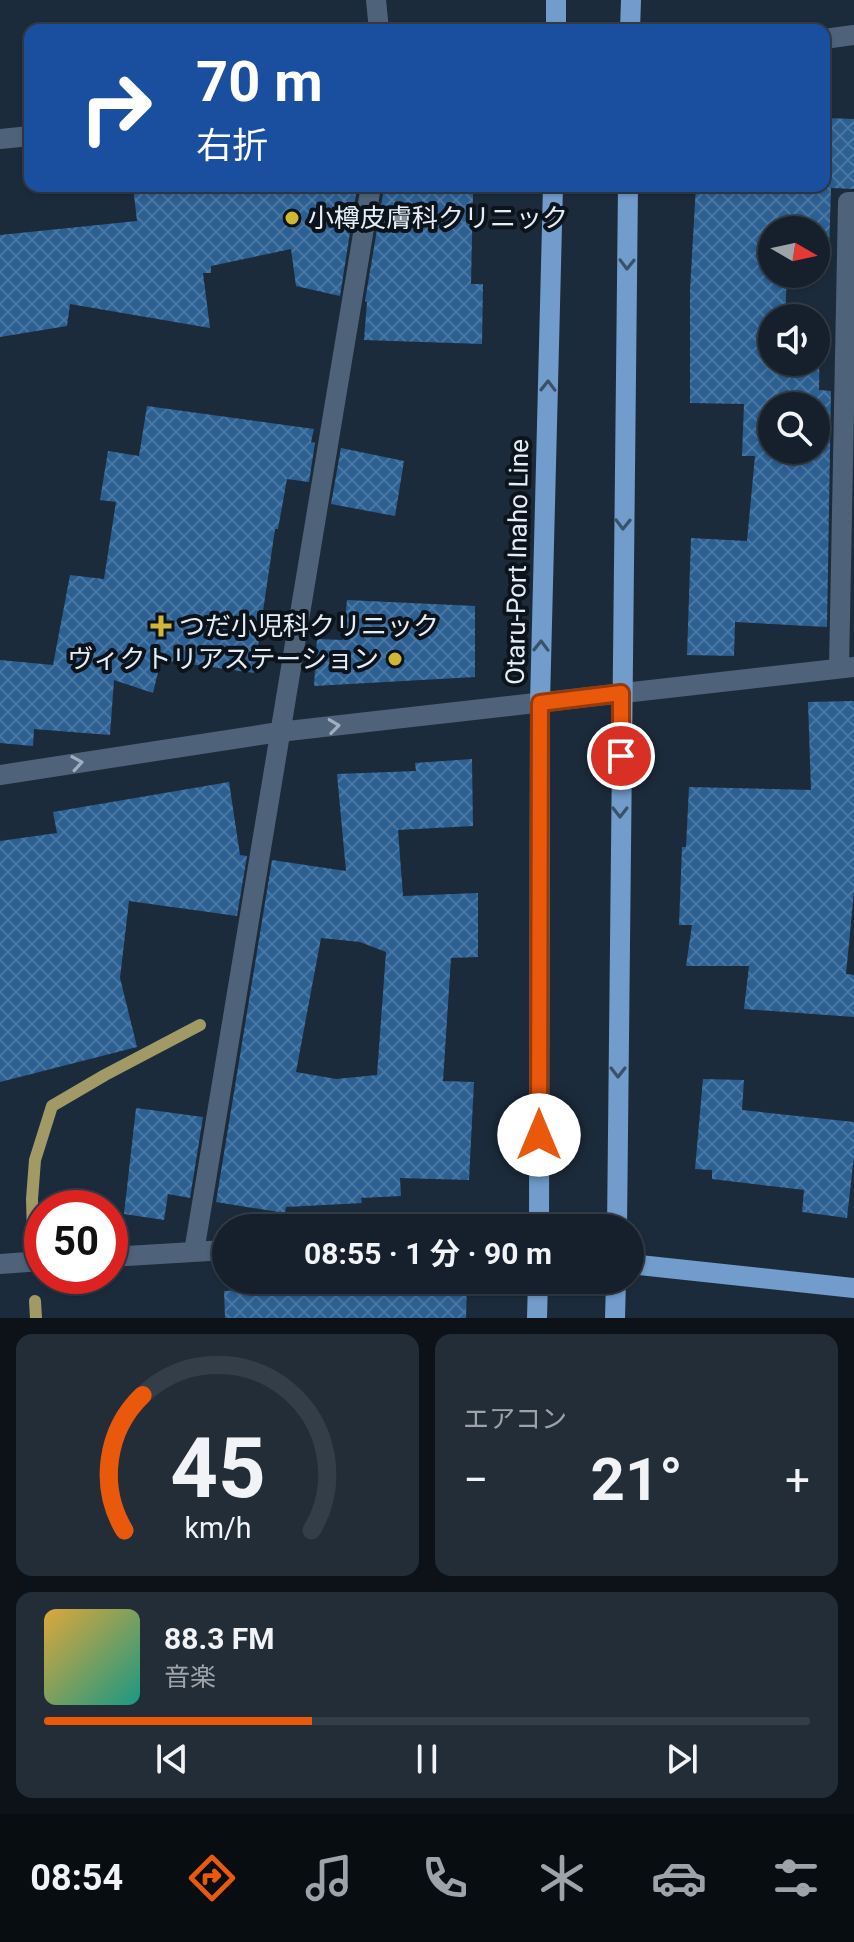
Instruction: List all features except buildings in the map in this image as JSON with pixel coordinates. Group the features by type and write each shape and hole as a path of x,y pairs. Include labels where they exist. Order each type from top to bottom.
{"main road":[{"path":"556,0 556,24"},
{"path":"630,24 631,0"},
{"name":"Otaru-Port Inaho Line","path":"539,1214 540,703 553,192"},
{"path":"617,1214 628,192"},
{"path":"644,1266 854,1288"},
{"path":"537,1318 538,1294"},
{"path":"615,1318 616,1294"}],"street":[{"path":"376,0 378,24"},
{"path":"830,38 854,35"},
{"path":"0,139 24,137"},
{"path":"194,1252 370,192"},
{"path":"0,775 279,732 847,667 848,202 854,202"},
{"path":"128,1256 212,1251"},
{"path":"0,1264 24,1262"}],"waterway":[{"path":"33,1190 35,1160 52,1106 200,1025"},
{"path":"35,1301 36,1318"}],"place":[{"name":"小樽皮膚科クリニック","path":"292,218"},
{"name":"つだ小児科クリニック","path":"161,626"},
{"name":"ヴィクトリアステーション","path":"395,659"}],"route":[{"path":"539,1135 540,703 621,693 621,756"}]}
